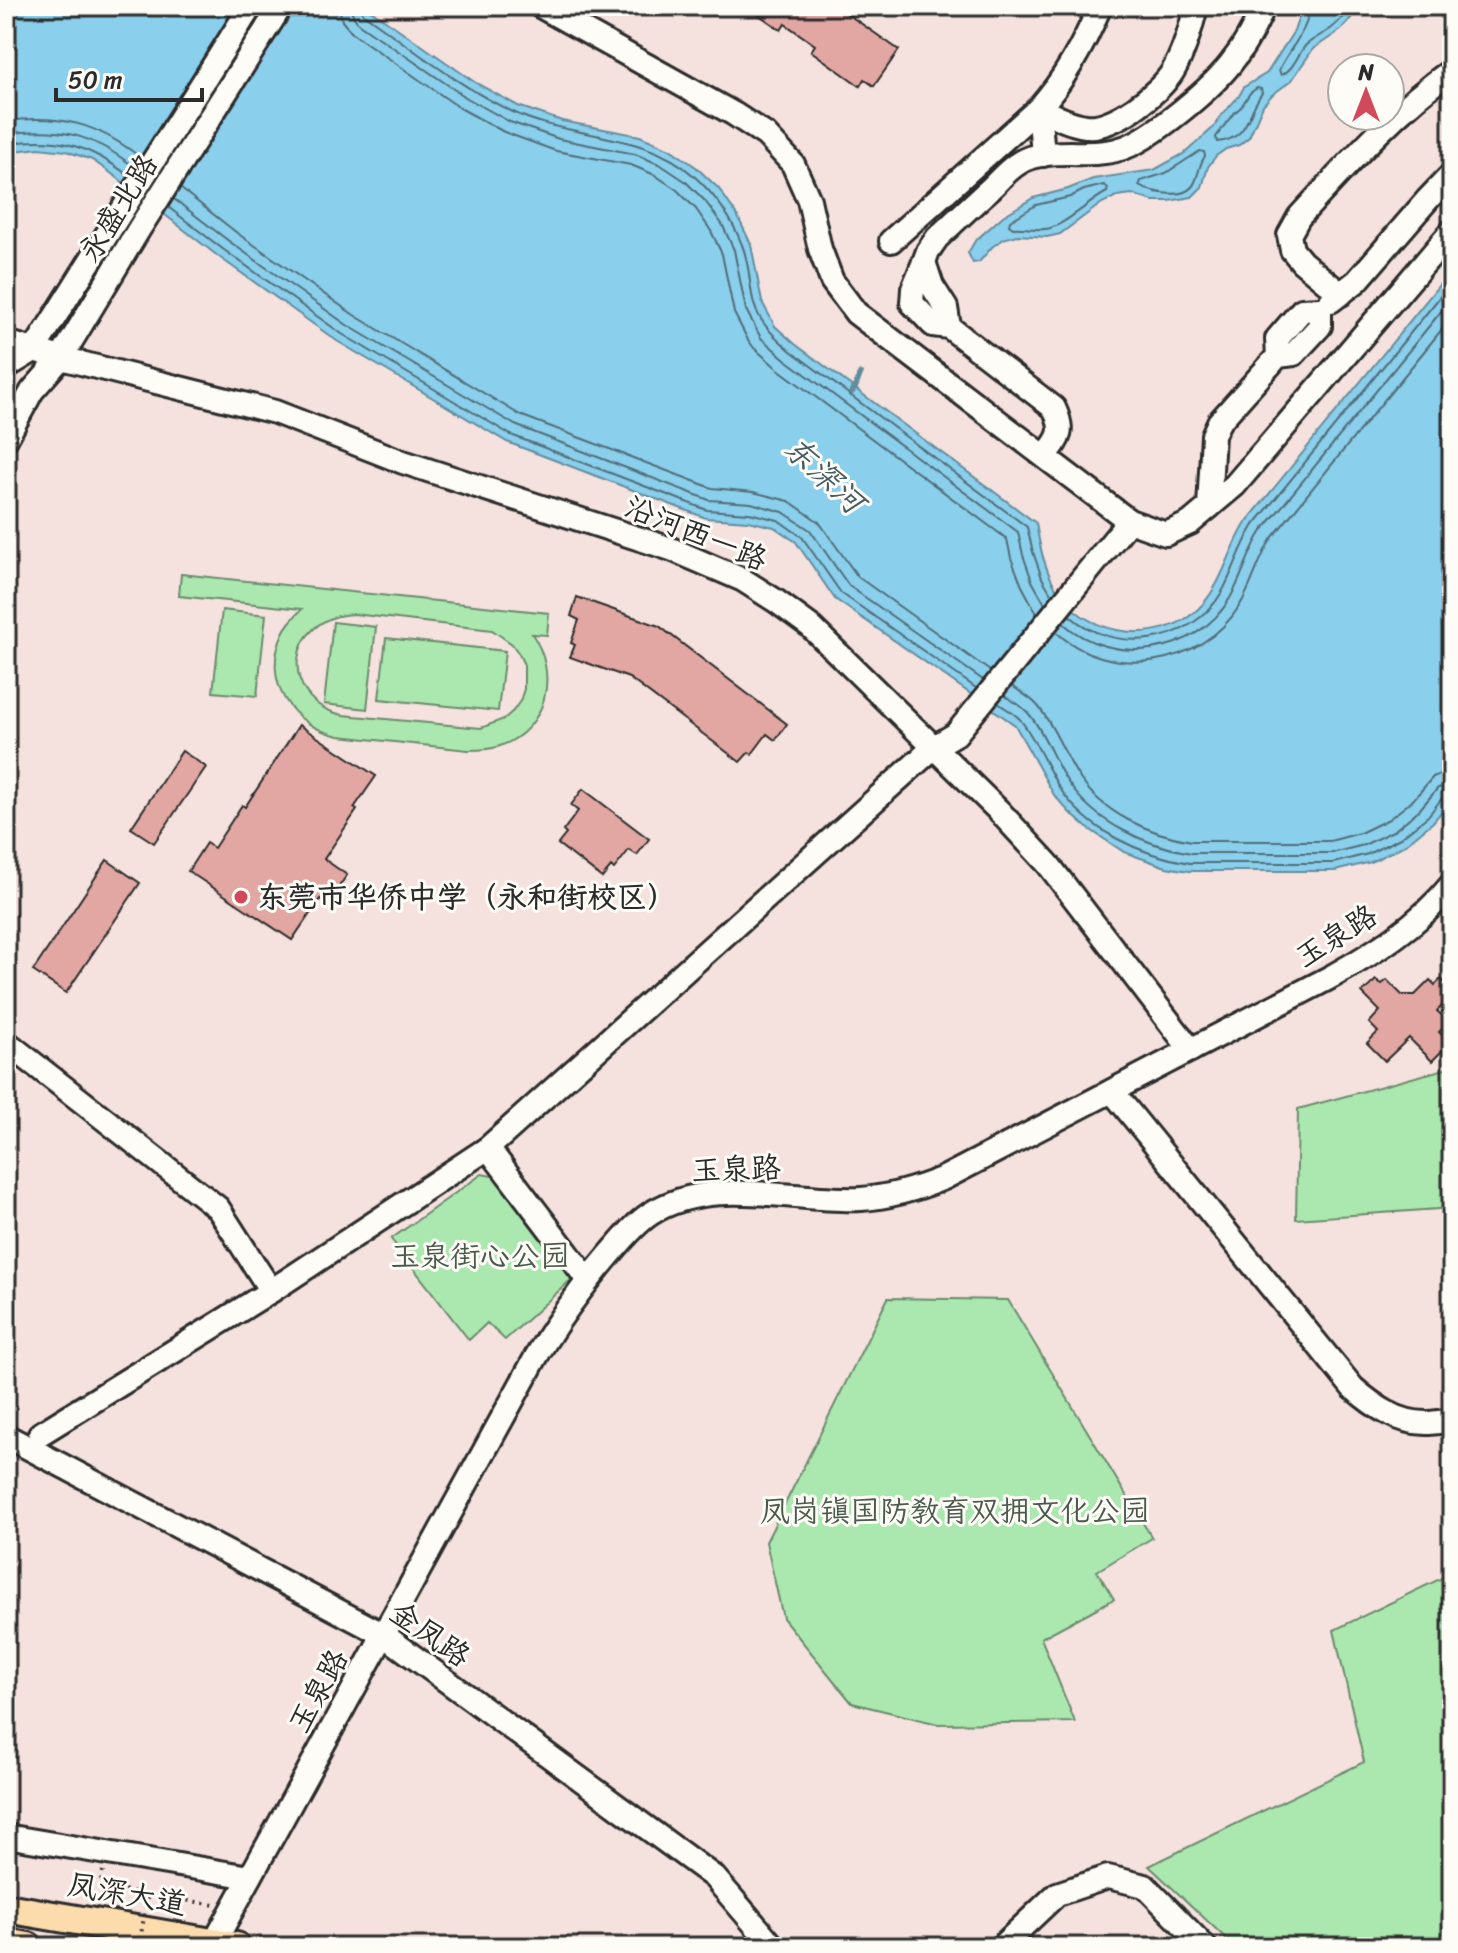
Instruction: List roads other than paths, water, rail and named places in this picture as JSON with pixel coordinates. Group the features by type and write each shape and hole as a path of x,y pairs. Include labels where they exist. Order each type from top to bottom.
{"main road":[{"name":"凤深大道","path":"6,1908 225,1945"},
{"path":"6,1943 28,1947"}],"street":[{"name":"永盛北路","path":"6,367 34,350 251,6"},
{"name":"永盛北路","path":"6,439 32,391 61,358 281,6"},
{"path":"540,6 766,135 793,164 809,200 820,249 832,281 856,313 1129,521 1166,534 1190,523 1235,485 1452,231"},
{"path":"891,241 1039,108 1055,90 1100,6"},
{"path":"1039,108 1087,127 1104,125 1126,114 1172,74 1196,6"},
{"path":"1045,456 1059,438 1060,421 1054,408 949,327 946,308 932,286 924,262 928,251 937,238 1012,168 1027,159 1121,149 1160,128 1234,60 1264,6"},
{"path":"1341,294 1302,262 1292,250 1289,235 1299,217 1389,122 1452,70"},
{"path":"1039,108 1043,155"},
{"path":"1209,507 1213,435 1219,422 1278,356 1294,354 1320,326 1320,309 1357,281 1452,174"},
{"name":"沿河西一路","path":"6,342 275,412 403,462 671,549 743,580 810,626 998,810 1048,864 1191,1050"},
{"path":"40,1434 271,1291 488,1148 934,747 956,734 1129,521"},
{"name":"玉泉路","path":"225,1945 250,1877 536,1357 560,1317 588,1280 629,1232 648,1215 671,1203 698,1196 727,1193 860,1199 891,1196 944,1178 1376,951 1415,921 1452,884"},
{"path":"6,1042 218,1208 271,1291"},
{"path":"1112,1091 1353,1388 1374,1406 1399,1418 1426,1423 1452,1420"},
{"path":"488,1148 588,1280"},
{"name":"金凤路","path":"6,1436 384,1635 714,1877 774,1947"},
{"path":"6,1836 250,1877"},
{"path":"1001,1947 1057,1894 1108,1877 1145,1886 1205,1947"}],"water":[{"name":"东深河","path":"6,6 365,6 476,83 518,106 562,121 640,136 670,149 696,167 719,189 737,215 751,244 762,302 775,326 1036,523 1048,572 1063,598 1091,621 1127,632 1146,632 1181,622 1205,601 1248,520 1452,269 1452,799 1433,822 1405,845 1371,862 1335,871 1189,871 1166,867 1124,852 1086,827 1054,795 1015,725 835,599 796,542 774,527 748,521 706,518 507,442 337,341 219,257 92,160 66,151 39,148 6,152"},
{"path":"1303,6 1361,6 1341,30 1313,49 1292,80 1263,105 1249,137 1216,156 1208,167 1202,187 1192,197 1153,201 1132,194 1117,196 1102,203 1060,234 1047,237 1017,235 1003,239 979,262 973,263 968,253 975,241 1003,216 1033,198 1093,179 1154,170 1185,153 1214,127 1244,87 1267,73 1294,31"}],"waterway":[{"path":"852,392 860,374"}],"place":[{"name":"东莞市华侨中学（永和街校区）","path":"241,897"}],"park label":[{"name":"玉泉街心公园","path":"480,1256"},
{"name":"凤岗镇国防教育双拥文化公园","path":"955,1511"}]}
